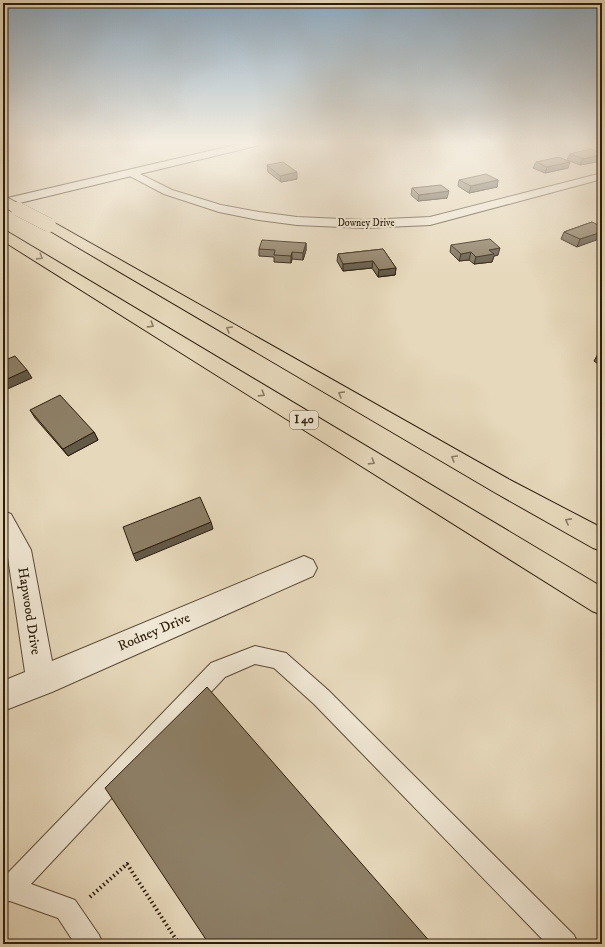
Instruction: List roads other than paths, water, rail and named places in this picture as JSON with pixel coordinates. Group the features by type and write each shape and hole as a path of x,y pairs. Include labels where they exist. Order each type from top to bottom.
{"highway":[{"path":"3,202 49,225 502,486 602,540"},
{"name":"I 40","path":"5,236 602,602"}],"street":[{"path":"3,202 73,186"},
{"name":"Downey Drive","path":"157,186 168,192 219,208 259,216 297,221 364,224 430,221 563,186"},
{"name":"Hapwood Drive","path":"3,521 19,550 41,681"},
{"name":"Rodney Drive","path":"3,696 304,568"}],"lane":[{"path":"90,944 66,909 7,890 218,670 255,655 279,660 321,698 565,944"}]}
